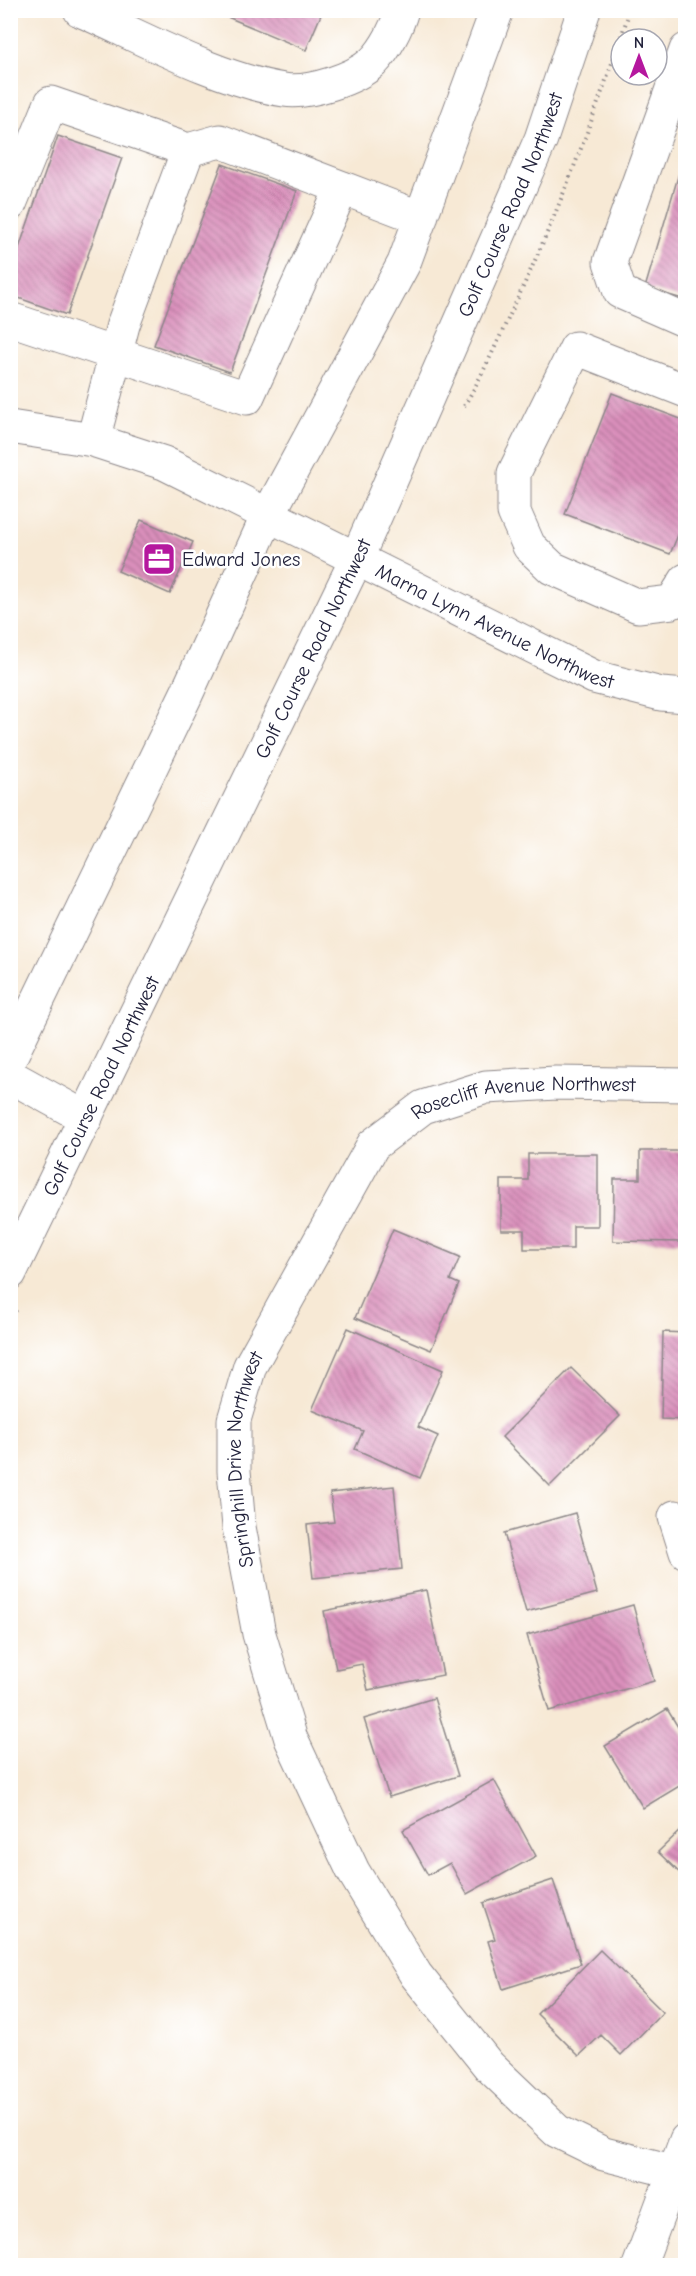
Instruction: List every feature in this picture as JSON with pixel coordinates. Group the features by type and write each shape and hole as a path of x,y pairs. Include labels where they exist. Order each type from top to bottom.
{"street":[{"path":"80,10 240,80 286,91 331,85 373,62 398,24 402,10"},
{"path":"10,1058 186,695 268,515 404,263 497,10"},
{"name":"Golf Course Road Northwest","path":"10,1274 356,560 541,139 584,10"},
{"path":"686,50 610,262 620,292 686,321"},
{"path":"10,204 51,103 188,150 220,141 421,218"},
{"path":"93,440 123,325 188,150"},
{"path":"10,319 247,398 342,188"},
{"path":"686,391 576,348 513,473 513,512 529,546 552,568 638,606 672,602 686,580"},
{"name":"Marna Lynn Avenue Northwest","path":"10,427 93,440 164,463 594,677 661,694 686,696"},
{"path":"10,1076 86,1118"},
{"name":"Rosecliff Avenue Northwest","path":"373,1144 423,1107 486,1087 556,1083 686,1085"},
{"name":"Springhill Drive Northwest","path":"373,1144 250,1366 234,1420 234,1471 239,1527 258,1634 291,1739 353,1871 416,1976 489,2066 556,2131 604,2154 672,2171"},
{"path":"675,1517 686,1552"},
{"path":"639,2265 672,2171 686,2140"}],"path":[{"path":"462,409 479,380 538,256 603,91 630,10"}],"building":[{"path":"219,10 323,10 306,50 218,13"},
{"path":"58,136 122,158 67,315 10,295 10,274"},
{"path":"686,153 686,300 645,288"},
{"path":"222,164 297,191 230,372 154,345"},
{"path":"612,393 686,421 686,516 670,554 565,514"},
{"path":"141,520 193,542 170,594 118,571"},
{"path":"640,1151 686,1151 686,1242 613,1241 614,1179 640,1179"},
{"path":"528,1154 598,1154 598,1226 573,1226 573,1249 524,1249 524,1230 501,1230 501,1180 528,1180"},
{"path":"393,1229 460,1257 450,1280 459,1284 431,1350 355,1318"},
{"path":"348,1328 443,1370 418,1427 438,1436 420,1478 355,1449 363,1431 312,1410"},
{"path":"663,1332 686,1333 686,1420 661,1419"},
{"path":"571,1368 620,1416 550,1486 502,1437"},
{"path":"394,1486 402,1569 313,1578 307,1525 334,1522 330,1493"},
{"path":"575,1513 597,1593 526,1612 504,1533"},
{"path":"426,1590 443,1675 368,1690 362,1664 336,1669 324,1611"},
{"path":"633,1605 654,1681 549,1711 527,1635"},
{"path":"434,1698 458,1776 389,1797 364,1719"},
{"path":"667,1709 686,1740 686,1782 643,1808 605,1746"},
{"path":"494,1780 536,1856 467,1894 450,1863 428,1875 403,1830"},
{"path":"686,1825 686,1879 658,1852"},
{"path":"553,1880 581,1964 503,1989 488,1941 495,1939 483,1903"},
{"path":"600,1950 663,2012 621,2055 601,2035 579,2056 537,2014"}],"place":[{"name":"Edward Jones","path":"159,559"}]}
